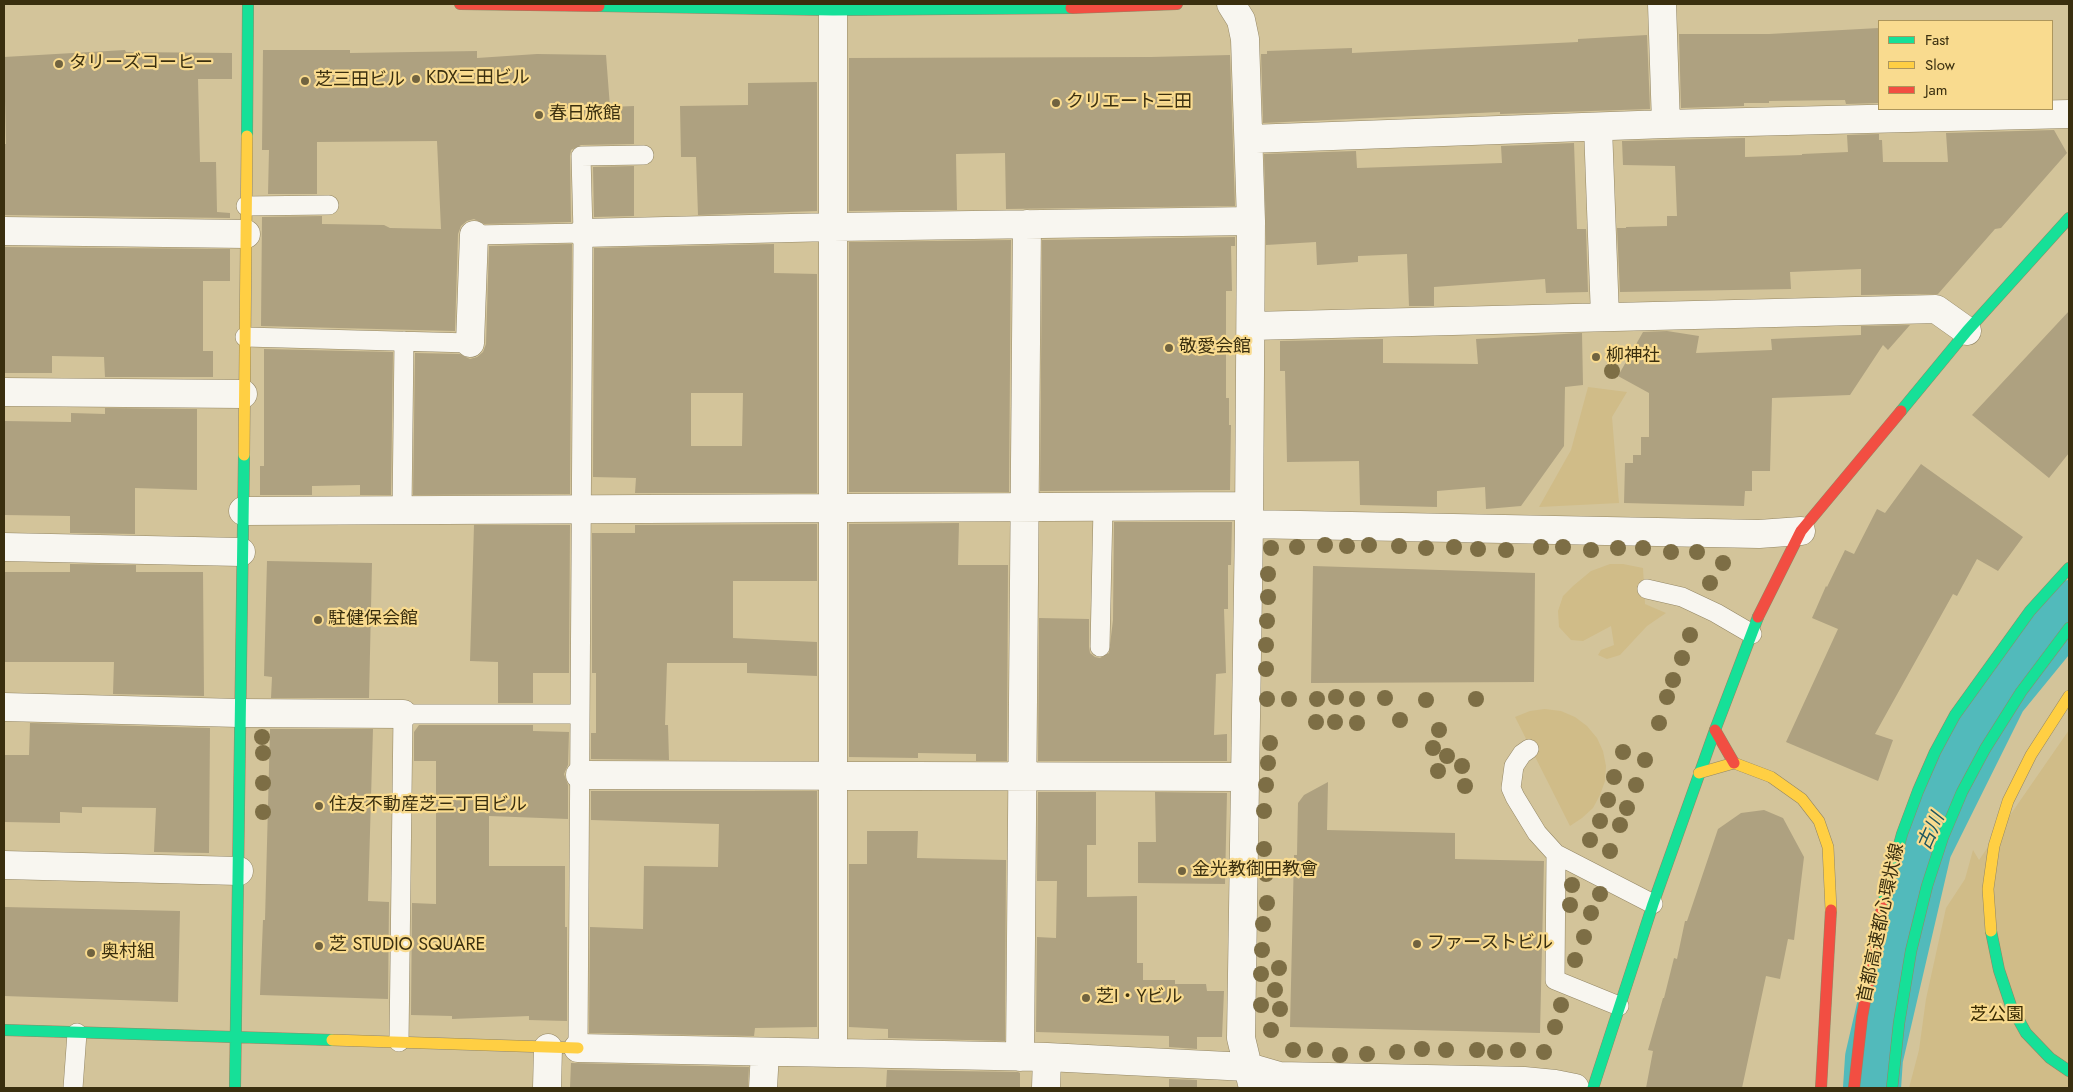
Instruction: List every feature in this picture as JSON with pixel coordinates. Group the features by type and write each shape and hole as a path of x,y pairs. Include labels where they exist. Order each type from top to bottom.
{"main road":[{"path":"235,1088 234,1038 239,871 239,713 248,4"},
{"path":"460,4 833,10 1177,4"},
{"path":"1594,1088 1653,904 1699,773 1763,605 1800,531 1967,331 2069,218"},
{"name":"首都高速都心環状線","path":"1854,1088 1862,1017 1882,909 1902,834 1918,790 1935,752 1955,715 2030,611 2069,568"},
{"name":"首都高速都心環状線","path":"1892,1088 1899,1023 1911,951 1927,886 1943,837 1962,792 1984,749 2021,692 2069,628"},
{"path":"2069,696 2031,755 2008,802 1994,846 1988,889 1991,933 1999,970 2011,1006 2026,1033 2050,1058 2069,1071"},
{"path":"1715,730 1734,763"},
{"path":"1699,773 1734,763 1771,777 1802,799 1819,821 1828,847 1831,912 1821,1088"},
{"path":"4,1030 578,1048"}],"street":[{"path":"1231,4 1241,20 1246,38 1251,221 1252,326 1241,1038 1250,1077"},
{"path":"1662,4 1666,124"},
{"path":"833,10 834,1052"},
{"path":"1249,139 1666,124 2069,114"},
{"path":"1598,127 1605,317"},
{"path":"583,233 833,227 1251,221"},
{"path":"1020,1057 1027,224"},
{"path":"4,231 246,234"},
{"path":"470,343 474,235"},
{"path":"1252,326 1936,309 1967,331"},
{"path":"4,392 243,394"},
{"path":"243,511 1103,507 1249,515 1759,534 1800,531"},
{"path":"4,548 241,552"},
{"path":"4,707 239,713 403,714"},
{"path":"580,775 1245,777"},
{"path":"4,865 239,871"},
{"path":"547,1088 548,1048"},
{"path":"578,1048 1047,1057 1250,1077 1524,1081 1574,1088"},
{"path":"763,1088 764,1052"},
{"path":"1046,1088 1047,1057"}],"lane":[{"path":"578,1048 583,233 581,156 644,155"},
{"path":"246,206 329,205"},
{"path":"474,235 583,233"},
{"path":"244,338 470,343"},
{"path":"402,511 404,341"},
{"path":"1100,647 1103,507"},
{"path":"1647,589 1682,597 1716,613 1752,634"},
{"path":"399,1042 403,714 580,714"},
{"path":"1529,749 1522,754 1514,766 1511,788 1536,833 1556,854 1653,904"},
{"path":"1556,854 1555,980 1619,1006"},
{"path":"73,1088 77,1033"}],"green space":[{"path":"1588,387 1627,392 1612,417 1619,503 1539,507 1571,450"},
{"path":"1610,564 1623,564 1643,568 1645,604 1666,613 1647,626 1620,655 1607,659 1598,655 1601,650 1614,645 1611,626 1583,641 1571,640 1559,627 1558,611 1563,596 1573,586 1591,571"},
{"path":"1545,709 1561,711 1575,717 1587,726 1597,738 1603,751 1606,766 1605,781 1600,795 1593,808 1570,826 1515,717 1530,711"},
{"name":"芝公園","path":"2069,730 2069,1088 1909,1088 1919,1050 1926,999 1946,908 1965,879 1973,850 1979,860"}],"building":[{"path":"1878,28 1878,103 1846,104 1845,100 1769,101 1769,103 1744,103 1744,106 1681,108 1679,34 1769,34"},
{"path":"1647,35 1650,109 1500,114 1500,112 1263,123 1261,54 1267,54 1267,51 1352,48 1352,53 1578,42 1578,39"},
{"path":"125,50 126,52 232,53 232,79 198,79 200,162 216,162 217,212 230,213 230,218 4,215 4,144 6,144 4,57"},
{"path":"263,50 350,50 350,53 477,51 477,58 537,54 606,55 610,107 634,106 634,144 581,145 571,150 571,222 484,224 474,219 467,221 461,226 458,234 455,331 261,326 262,217 322,216 322,224 384,225 390,228 441,229 437,141 317,142 317,194 268,194 269,150 262,150"},
{"path":"1230,55 1235,206 1006,209 1005,153 956,154 957,210 849,211 849,58"},
{"path":"817,82 817,211 698,215 696,157 681,157 680,106 748,105 748,83"},
{"path":"2054,130 2067,153 2001,228 1995,229 1938,294 1861,295 1861,269 1790,272 1791,289 1620,292 1617,228 1667,226 1667,216 1677,216 1675,166 1623,165 1622,141 1745,138 1745,157 1848,152 1847,135 1879,134 1879,140 1882,140 1883,162 1948,162 1946,133"},
{"path":"1574,143 1577,229 1586,229 1588,292 1546,293 1545,279 1434,287 1434,306 1409,306 1407,254 1358,256 1358,262 1317,265 1316,242 1266,245 1264,154 1356,151 1357,168 1502,163 1501,146"},
{"path":"634,166 634,216 594,217 593,167"},
{"path":"1235,237 1235,246 1231,246 1232,291 1226,291 1226,398 1229,398 1229,425 1231,425 1230,490 1040,491 1042,240"},
{"path":"1011,240 1009,492 849,492 849,242"},
{"path":"572,244 570,494 413,495 415,353 460,354 470,359 477,357 483,352 486,344 489,246"},
{"path":"774,244 774,273 817,274 817,493 635,493 636,478 593,477 594,248","holes":["691,393 743,393 742,446 691,446"]},
{"path":"4,247 230,249 230,281 203,281 203,351 213,351 213,377 105,377 104,357 52,356 52,373 4,373"},
{"path":"2069,311 2069,453 2049,478 1972,415"},
{"path":"1910,325 1888,350 1883,345 1850,395 1772,398 1770,471 1752,471 1752,491 1745,491 1744,506 1624,503 1625,463 1633,463 1633,455 1641,455 1641,437 1649,437 1649,393 1618,376 1643,332 1667,331 1699,336 1696,353 1772,350 1771,339 1861,335 1861,326"},
{"path":"1582,333 1583,385 1565,387 1564,446 1521,506 1486,509 1485,487 1437,491 1437,507 1360,505 1359,461 1287,462 1285,371 1280,371 1280,341 1383,339 1383,363 1478,364 1476,339"},
{"path":"264,349 393,352 391,495 360,495 360,485 312,486 312,495 260,495 260,466 264,466"},
{"path":"105,408 197,409 197,490 135,488 135,534 70,533 70,516 4,515 4,421 71,422 71,413 105,414"},
{"path":"1921,464 2023,537 1998,571 1977,559 1957,596 1953,594 1875,734 1893,740 1878,781 1786,742 1838,629 1812,618 1826,586 1845,550 1854,554 1877,509 1885,513"},
{"path":"1114,522 1232,522 1231,565 1228,565 1228,609 1224,609 1226,673 1216,674 1214,735 1227,734 1227,761 1038,761 1039,618 1089,619 1090,653 1100,658 1109,653 1113,620"},
{"path":"959,523 958,565 1008,565 1007,761 976,761 976,754 918,753 918,758 849,757 849,524"},
{"path":"817,524 817,581 733,581 733,638 817,642 817,676 747,673 747,663 667,663 665,725 668,725 669,760 591,759 591,733 596,733 596,673 592,673 592,533 635,533 635,525"},
{"path":"474,525 570,525 569,673 533,673 533,703 498,703 498,662 470,661"},
{"name":"駐健保会館","path":"267,561 372,563 369,698 271,698 272,677 264,676"},
{"path":"70,564 136,565 136,572 203,572 204,696 113,694 114,662 4,662 4,572 70,572"},
{"path":"1313,566 1535,573 1534,682 1311,683"},
{"path":"30,723 210,728 209,853 154,852 156,808 82,807 82,813 60,812 60,823 4,822 4,755 29,755"},
{"path":"419,725 533,725 533,731 569,732 568,765 564,774 568,785 568,819 489,816 489,866 565,866 567,1021 529,1020 529,1016 452,1019 452,1016 411,1015 412,903 436,904 436,761 414,761 414,732"},
{"path":"270,729 373,729 368,901 389,902 388,999 260,995 263,920 265,920"},
{"name":"ファーストビル","path":"1328,782 1327,830 1455,833 1455,859 1544,861 1540,1033 1290,1027 1294,855 1297,855 1298,803 1304,795"},
{"path":"591,791 817,791 817,1027 755,1028 754,1036 589,1033 590,927 643,929 644,866 718,867 719,824 591,820"},
{"path":"1038,792 1096,792 1096,845 1087,845 1087,897 1137,896 1137,963 1143,963 1143,980 1175,980 1175,984 1206,984 1207,991 1224,991 1222,1037 1197,1037 1197,1049 1169,1047 1169,1036 1036,1032 1037,937 1056,938 1057,881 1037,881"},
{"path":"1155,792 1227,793 1225,884 1138,883 1138,842 1156,842"},
{"path":"1764,810 1783,818 1804,857 1794,940 1788,939 1780,979 1766,976 1742,1088 1646,1088 1653,1051 1648,1050 1674,958 1677,959 1685,921 1687,921 1718,829 1741,813"},
{"path":"867,831 918,831 917,858 1006,860 1005,1041 888,1038 888,1029 849,1027 849,864 867,864"},
{"name":"奥村組","path":"4,907 180,911 178,1002 4,996"},
{"path":"571,1063 749,1067 748,1088 570,1088"},
{"path":"887,1070 1018,1072 1020,1073 1020,1088 886,1088"},
{"path":"1169,1079 1197,1080 1197,1088 1169,1088"}],"waterway":[{"name":"古川","path":"1872,1088 1874,1058 1923,847 1998,696 2069,609"}],"traffic: fast":[{"path":"247,136 248,4"},
{"path":"599,6 833,10 1071,8"},
{"path":"1901,411 1967,331 2069,218"},
{"path":"235,1088 244,455"},
{"path":"1882,907 1902,834 1918,791 1935,752 1955,715 2030,611 2069,568"},
{"path":"1593,1088 1653,904 1715,730 1758,617"},
{"path":"1892,1088 1899,1023 1911,951 1927,886 1943,837 1962,792 1985,749 2021,692 2069,628"},
{"path":"1991,931 1999,970 2011,1006 2026,1033 2050,1058 2069,1071"},
{"path":"4,1030 332,1040"}],"traffic: slow":[{"path":"244,455 247,136"},
{"path":"1991,931 1988,889 1994,846 2008,801 2031,755 2069,696"},
{"path":"1699,773 1734,763 1771,777 1802,799 1819,821 1828,847 1831,910"},
{"path":"332,1040 578,1048"}],"traffic: jam":[{"path":"460,4 599,6"},
{"path":"1071,8 1177,4"},
{"path":"1758,617 1801,531 1901,411"},
{"path":"1715,730 1734,763"},
{"path":"1854,1088 1862,1017 1882,907"},
{"path":"1821,1088 1831,910"}],"place":[{"name":"タリーズコーヒー","path":"59,64"},
{"name":"KDX三田ビル","path":"416,79"},
{"name":"芝三田ビル","path":"305,81"},
{"name":"クリエート三田","path":"1056,103"},
{"name":"春日旅館","path":"539,115"},
{"name":"敬愛会館","path":"1169,348"},
{"name":"柳神社","path":"1596,357"},
{"name":"駐健保会館","path":"318,620"},
{"name":"住友不動産芝三丁目ビル","path":"319,806"},
{"name":"金光教御田教會","path":"1182,871"},
{"name":"ファーストビル","path":"1417,944"},
{"name":"芝 STUDIO SQUARE","path":"319,946"},
{"name":"奥村組","path":"91,953"},
{"name":"芝I・Yビル","path":"1086,998"}]}
